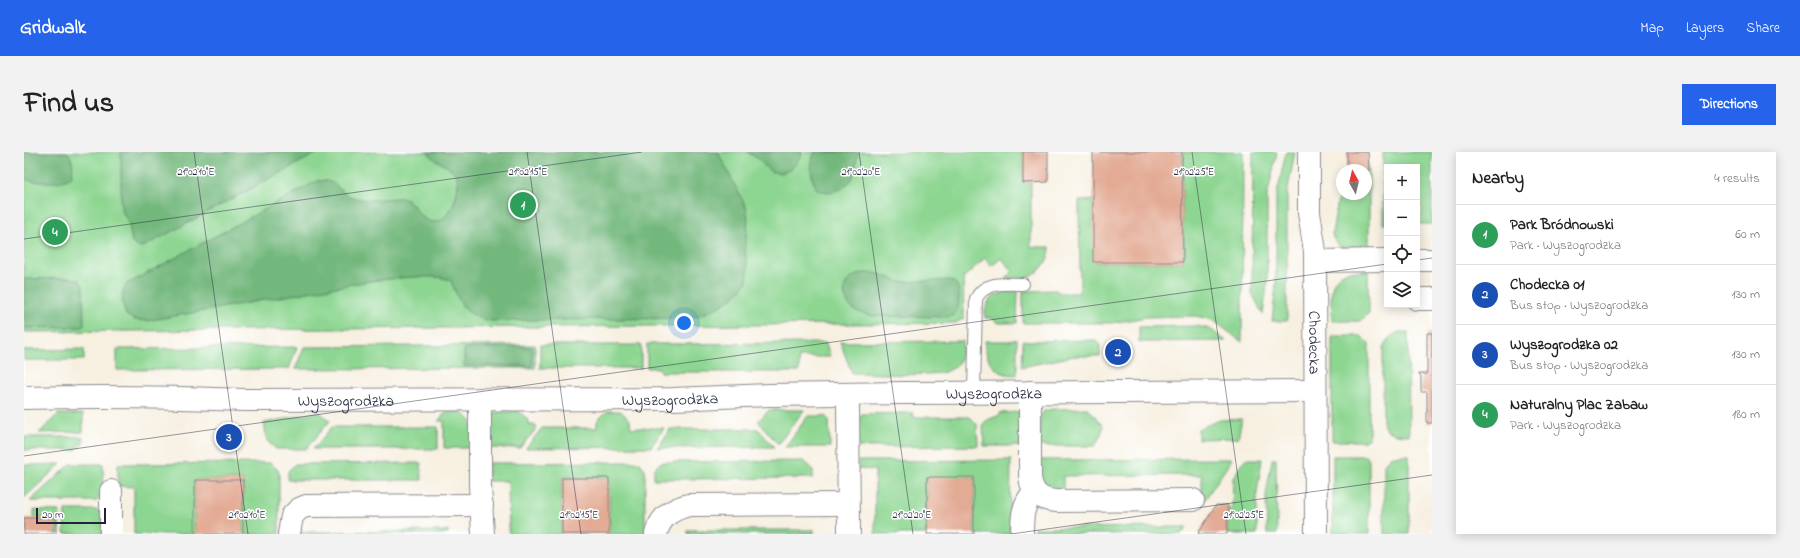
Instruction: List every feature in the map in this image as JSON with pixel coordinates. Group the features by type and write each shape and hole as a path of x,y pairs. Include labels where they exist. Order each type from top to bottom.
{"street":[{"name":"Chodecka","path":"1309,152 1310,213 1315,261 1316,534"},
{"path":"1315,261 1384,260"},
{"path":"1420,260 1432,260"},
{"path":"1420,299 1432,299"},
{"name":"Wyszogrodzka","path":"24,398 87,396 181,397 244,400 673,399 848,394 1315,391"},
{"path":"1030,392 1030,477 1034,492 1040,497 1056,502 1193,500"},
{"path":"848,394 848,534"},
{"path":"480,399 480,481 483,534"},
{"path":"111,491 111,534"},
{"path":"1022,534 1023,510 1034,492"},
{"path":"656,534 661,522 668,513 689,505 848,504"},
{"path":"289,534 292,516 306,506 482,505"}],"lane":[{"path":"974,393 976,299 985,288 994,285 1023,284"}],"green space":[{"path":"24,152 1023,152 1023,183 1031,182 1031,247 1050,247 1050,252 1046,262 1040,270 1026,278 1006,278 1013,271 1001,258 992,266 985,258 963,278 964,318 956,323 24,332"},
{"path":"24,152 67,152 71,157 71,177 55,182 40,182 24,178"},
{"path":"121,152 319,152 143,247 136,246 132,243 129,224 121,209"},
{"path":"428,152 718,152 746,207 748,222 745,247 748,272 747,280 738,293 722,305 689,318 490,321 481,319 468,312 460,302 451,281 444,278 435,277 395,278 364,282 147,321 135,320 126,315 122,295 127,284 317,181 333,183 347,195 358,199 372,200 405,198 425,219 436,222 442,219 448,213 456,198 458,182 456,175 451,169 435,159"},
{"path":"747,152 802,152 797,162 789,170 780,173 769,170 760,160"},
{"path":"815,152 858,152 853,177 848,184 840,189 830,192 817,189 811,170"},
{"path":"1182,152 1243,152 1242,342 1213,320 1196,316 1147,317 1111,323 1023,323 1023,291 1056,290 1060,293 1078,293 1080,288 1079,201 1093,200 1094,262 1183,262"},
{"path":"1253,152 1277,152 1267,197 1267,285 1263,315 1252,293"},
{"path":"1286,152 1295,152 1287,194 1287,321 1272,321 1276,285 1276,198"},
{"path":"1383,152 1432,152 1432,224 1420,224 1422,206 1420,206 1420,164 1384,164 1383,224"},
{"path":"1338,200 1369,200 1369,249 1343,249 1336,243 1332,233"},
{"path":"1349,271 1368,271 1369,313 1360,321 1332,321 1331,298 1333,284 1341,274"},
{"path":"876,273 901,282 953,281 955,282 959,292 959,301 956,312 954,315 947,317 872,316 859,312 849,305 844,294 844,289 849,280 858,274"},
{"path":"70,278 79,280 83,286 84,324 82,327 24,328 24,279"},
{"path":"1018,291 1017,323 998,323 992,318 985,318 985,311 990,300 999,294"},
{"path":"1197,326 1210,329 1226,341 1139,342 1139,327"},
{"path":"1398,332 1408,332 1409,435 1395,434 1386,430 1383,424 1383,348 1390,337"},
{"path":"1332,336 1361,336 1369,344 1369,438 1364,441 1332,441"},
{"path":"1017,339 1017,375 1009,375 997,370 989,361 985,348 985,341 1009,341"},
{"path":"1096,340 1100,345 1100,356 1074,356 1022,367 1023,341"},
{"path":"963,341 961,358 957,365 950,370 931,374 852,373 840,342"},
{"path":"826,343 830,357 799,357 799,372 660,372 659,368 647,368 647,344"},
{"path":"535,345 535,368 295,369 304,347"},
{"path":"540,345 641,345 641,368 540,368"},
{"path":"297,347 289,369 117,370 117,349"},
{"path":"532,347 532,366 464,366 464,348"},
{"path":"84,349 84,360 24,360 24,350"},
{"path":"1088,408 1103,426 1102,432 1095,446 1040,446 1040,417 1044,411 1052,409"},
{"path":"769,410 804,410 778,444 758,421"},
{"path":"519,411 529,421 529,425 536,425 536,429 520,448 488,448 488,421 497,412"},
{"path":"607,411 621,411 630,421 631,428 664,428 651,447 526,448 542,428 597,428 597,421"},
{"path":"317,412 321,413 330,421 306,449 276,449 267,441 264,423"},
{"path":"446,412 462,412 472,422 472,448 444,448 444,421 438,421"},
{"path":"1019,412 1021,446 984,446 983,424 987,420 1000,415 1000,413"},
{"path":"913,413 913,417 970,417 977,424 978,446 858,447 859,418 862,414"},
{"path":"58,414 83,414 83,432 39,433"},
{"path":"808,416 825,416 829,420 830,447 785,447"},
{"path":"1242,419 1238,438 1198,439 1198,429 1220,420"},
{"path":"332,427 438,427 438,449 313,449"},
{"path":"670,429 758,429 774,447 658,448"},
{"path":"24,437 83,437 83,443 76,450 24,450"},
{"path":"1409,455 1409,534 1384,534 1384,464 1390,457"},
{"path":"1333,456 1365,456 1369,459 1369,534 1333,534"},
{"path":"1232,459 1202,504 1202,475 1063,476 1063,492 1048,492 1041,486 1040,460"},
{"path":"1245,459 1262,459 1257,492 1257,534 1227,534 1228,508 1232,507 1233,478"},
{"path":"1272,459 1276,459 1277,534 1267,534 1266,495"},
{"path":"1011,460 1010,534 974,534 974,477 927,478 927,534 875,534 875,470 858,469 858,461"},
{"path":"804,461 813,469 813,478 654,479 654,469 661,462"},
{"path":"639,462 645,469 645,534 609,534 609,478 562,478 562,534 509,534 508,481 488,481 488,463"},
{"path":"271,463 279,471 279,534 243,534 243,480 195,480 195,534 134,534 134,487 118,486 118,464"},
{"path":"421,463 422,480 288,480 288,471 295,464"},
{"path":"61,464 24,498 24,465"},
{"path":"71,464 103,464 104,494 97,501 30,501"},
{"path":"34,510 60,511 59,534 56,534 56,518 34,518"},
{"path":"65,510 97,510 104,518 104,534 64,534"},
{"path":"1187,527 1182,534 1035,534 1035,528"},
{"path":"688,530 814,530 814,534 688,534"},
{"path":"448,531 448,534 297,534 297,532"}],"building":[{"path":"1023,152 1048,152 1048,182 1023,183"},
{"path":"1093,152 1182,152 1183,262 1093,262"},
{"path":"1347,152 1368,152 1369,164 1347,164"},
{"path":"1427,333 1432,333 1432,423 1427,423 1427,392 1421,392 1421,376 1419,375 1427,374"},
{"path":"927,477 974,477 974,534 927,534"},
{"path":"562,478 609,478 609,534 562,534"},
{"path":"195,480 243,480 243,534 195,534"},
{"path":"1216,505 1228,505 1227,534 1198,534"},
{"path":"24,518 56,518 56,534 24,534"}],"place":[{"name":"Park Bródnowski","path":"523,205"},
{"name":"Naturalny Plac Zabaw","path":"55,232"},
{"name":"Chodecka 01","path":"1118,352"},
{"name":"Wyszogrodzka 02","path":"229,437"}]}
